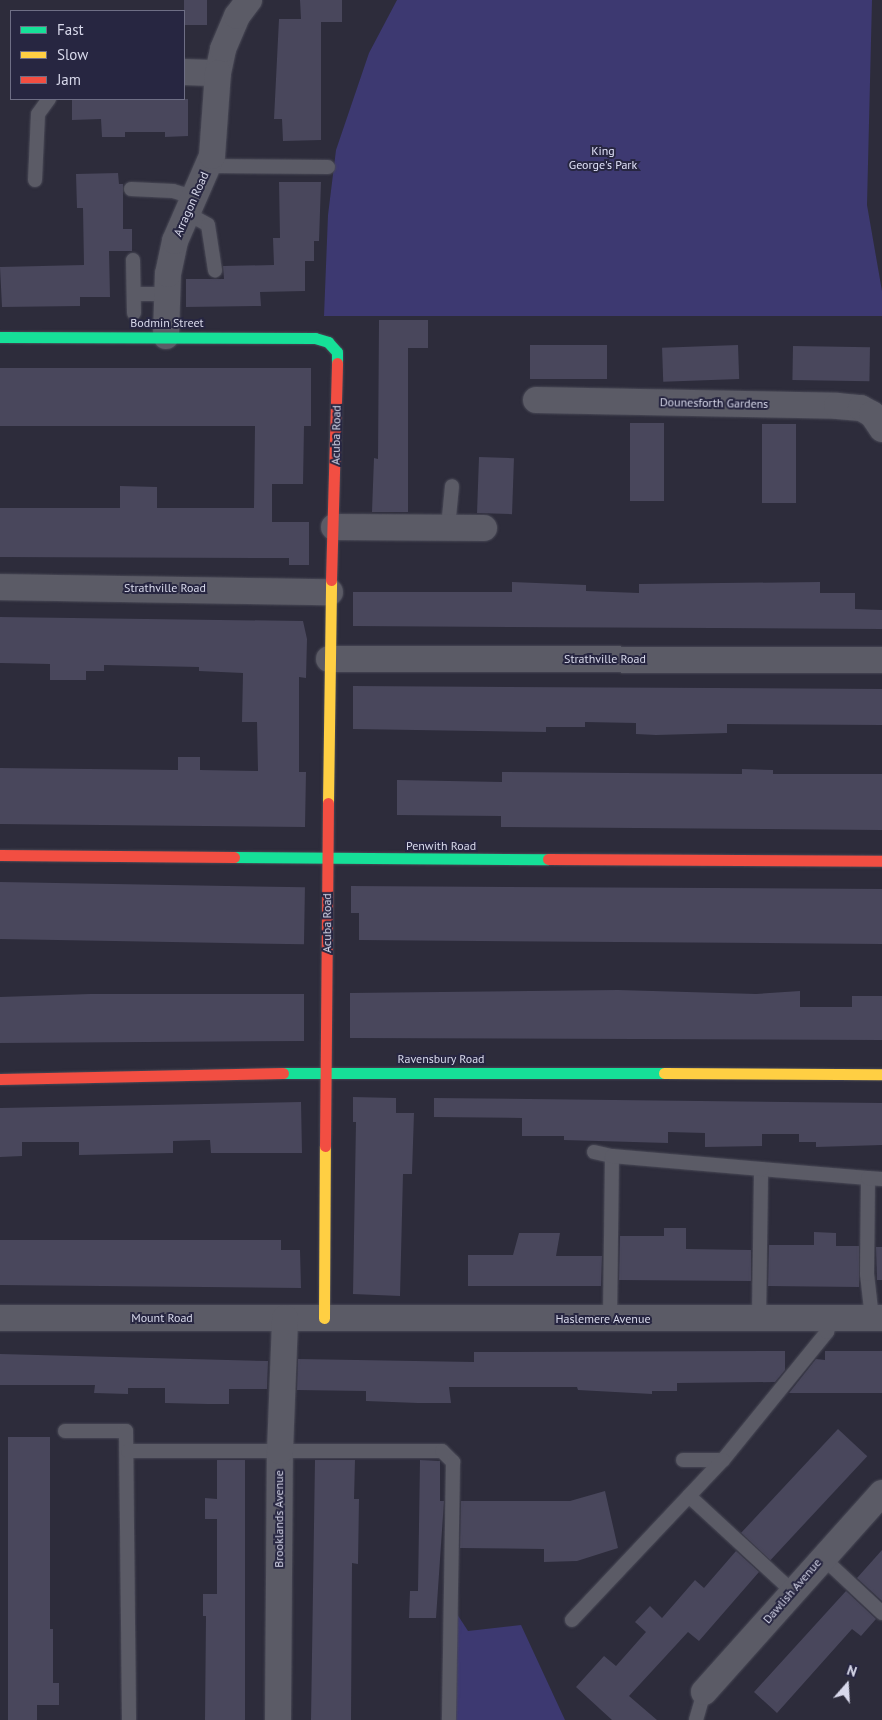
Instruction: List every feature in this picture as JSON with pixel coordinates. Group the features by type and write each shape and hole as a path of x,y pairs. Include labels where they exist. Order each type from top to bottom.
{"street":[{"name":"Arragon Road","path":"166,336 168,294 175,241 189,205 208,166 216,121 218,73 223,49 237,16 249,0"},
{"path":"185,72 218,73"},
{"name":"Bodmin Street","path":"0,337 166,336 315,338 332,345"},
{"name":"Acuba Road","path":"324,1318 329,658 338,359 332,345"},
{"name":"Dounesforth Gardens","path":"536,400 861,408 872,414 882,429"},
{"path":"334,527 484,528"},
{"name":"Strathville Road","path":"0,587 330,592"},
{"name":"Strathville Road","path":"329,658 882,660"},
{"name":"Penwith Road","path":"0,855 327,860 882,861"},
{"name":"Ravensbury Road","path":"0,1079 326,1072 882,1074"},
{"name":"Mount Road","path":"0,1318 324,1318"},
{"name":"Brooklands Avenue","path":"278,1720 280,1451 285,1318"},
{"name":"Haslemere Avenue","path":"324,1318 877,1318"},
{"name":"Dawlish Avenue","path":"704,1692 822,1557 882,1493"}],"lane":[{"path":"35,180 38,114 48,100"},
{"path":"208,166 328,167"},
{"path":"131,189 174,191 189,205 208,225 215,270"},
{"path":"134,260 134,313"},
{"path":"134,294 168,294"},
{"path":"448,527 452,486"},
{"path":"594,1152 612,1156 875,1179 867,1274 877,1318"},
{"path":"610,1319 612,1156"},
{"path":"760,1318 761,1169"},
{"path":"572,1620 723,1460 827,1332 831,1318"},
{"path":"65,1431 126,1431 128,1451 129,1720"},
{"path":"128,1451 442,1451 454,1462 449,1720"},
{"path":"683,1460 723,1460"},
{"path":"689,1496 792,1592"},
{"path":"822,1557 882,1613"},
{"path":"696,1720 704,1692"}],"green space":[{"name":"King George's Park","path":"397,0 872,0 867,205 882,291 882,316 324,316 328,215 336,150 369,53"},
{"path":"457,1614 468,1631 521,1625 565,1720 456,1720"}],"building":[{"path":"184,0 207,0 207,25 185,25"},
{"path":"300,0 342,0 342,22 321,22 321,140 283,141 282,119 274,119 279,19 301,19"},
{"path":"188,99 188,136 165,137 165,132 125,132 125,137 102,137 101,119 72,120 72,100"},
{"path":"118,173 119,184 123,184 123,229 132,229 132,251 109,251 110,297 80,297 80,306 2,307 0,267 84,265 83,208 77,208 76,174"},
{"path":"279,182 321,182 319,241 314,241 314,261 305,261 305,291 260,292 261,306 186,307 186,279 224,279 223,266 274,265 273,238 280,238"},
{"path":"379,320 428,320 428,348 408,348 408,512 372,512 374,458 378,459"},
{"path":"530,345 607,345 607,379 530,379"},
{"path":"738,345 739,379 663,382 662,348"},
{"path":"793,346 870,347 869,381 792,380"},
{"path":"0,368 311,368 311,426 304,426 303,484 272,484 272,522 309,522 309,565 289,565 289,558 0,557 0,508 120,508 120,486 157,487 157,508 254,508 255,426 0,426"},
{"path":"630,423 664,423 664,501 630,501"},
{"path":"762,424 796,424 796,503 762,503"},
{"path":"479,457 514,458 512,514 477,513"},
{"path":"512,582 586,585 586,591 639,593 639,584 820,582 820,593 855,593 855,609 882,610 882,629 353,626 353,592 512,592"},
{"path":"0,617 303,621 307,639 306,678 299,677 299,772 306,772 305,827 0,824 0,768 178,770 178,757 200,757 200,770 258,771 257,722 242,722 243,673 199,671 199,667 104,665 104,671 86,671 86,680 50,680 50,664 0,663"},
{"path":"353,686 882,689 882,725 727,724 727,733 656,735 636,734 636,723 585,722 585,727 546,727 546,732 353,729"},
{"path":"742,769 773,770 773,774 882,774 882,830 501,827 501,816 397,815 397,780 502,782 502,772 742,774"},
{"path":"0,882 305,887 304,944 0,939"},
{"path":"351,886 882,889 882,944 359,940 359,913 351,913"},
{"path":"618,990 756,994 800,991 800,1007 852,1007 852,996 882,996 882,1040 350,1038 350,993"},
{"path":"90,994 304,994 304,1041 0,1043 0,997"},
{"path":"353,1097 396,1098 396,1113 414,1113 412,1174 403,1174 400,1296 353,1294 356,1122 353,1122"},
{"path":"434,1098 882,1103 882,1145 816,1147 816,1142 799,1142 799,1134 762,1134 762,1146 705,1147 705,1133 668,1132 668,1143 564,1140 564,1136 522,1136 522,1118 434,1117"},
{"path":"301,1102 302,1153 211,1153 210,1140 173,1141 173,1153 79,1155 79,1142 22,1142 22,1156 0,1157 0,1108"},
{"path":"664,1228 686,1228 686,1249 751,1250 751,1281 619,1280 620,1236 664,1236"},
{"path":"814,1232 836,1233 836,1246 859,1246 859,1287 768,1286 769,1245 814,1245"},
{"path":"519,1233 560,1233 556,1256 602,1256 601,1286 468,1286 468,1255 513,1255"},
{"path":"0,1240 281,1240 281,1250 300,1250 301,1288 0,1285"},
{"path":"876,1247 882,1247 882,1280 877,1280"},
{"path":"785,1351 785,1370 775,1382 677,1383 677,1391 652,1391 652,1394 578,1390 577,1387 449,1387 451,1403 418,1403 366,1401 366,1391 297,1390 298,1359 474,1362 474,1352"},
{"path":"825,1351 882,1351 882,1393 789,1393 816,1359 825,1360"},
{"path":"0,1354 268,1361 267,1389 229,1389 229,1404 208,1404 165,1403 165,1388 128,1388 128,1394 94,1393 95,1385 0,1385"},
{"path":"838,1429 867,1456 770,1560 741,1533"},
{"path":"8,1437 50,1437 50,1629 53,1629 53,1683 59,1683 59,1705 37,1705 37,1720 8,1720"},
{"path":"217,1460 245,1460 245,1720 205,1720 206,1616 203,1616 203,1594 217,1594 217,1519 205,1519 205,1498 217,1499"},
{"path":"315,1460 355,1460 354,1499 359,1499 358,1564 352,1563 351,1720 311,1720"},
{"path":"420,1460 440,1461 440,1501 444,1501 436,1618 409,1618 410,1591 418,1591"},
{"path":"605,1491 618,1548 577,1561 544,1562 544,1549 460,1548 461,1501 570,1501"},
{"path":"882,1550 882,1601 857,1578"},
{"path":"736,1551 759,1572 699,1641 688,1632 629,1696 657,1720 612,1720 576,1687 604,1656 616,1666 646,1632 635,1622 650,1606 662,1618 695,1580 704,1588"},
{"path":"846,1591 876,1619 861,1636 852,1629 777,1713 754,1692"}],"traffic: fast":[{"path":"0,337 315,338 328,342 337,352 337,363"},
{"path":"234,857 548,859"},
{"path":"283,1073 664,1073"}],"traffic: slow":[{"path":"328,803 331,580"},
{"path":"664,1073 882,1074"},
{"path":"324,1318 325,1146"}],"traffic: jam":[{"path":"331,580 337,363"},
{"path":"325,1146 328,803"},
{"path":"0,855 234,857"},
{"path":"548,859 882,861"},
{"path":"0,1079 283,1073"}]}
